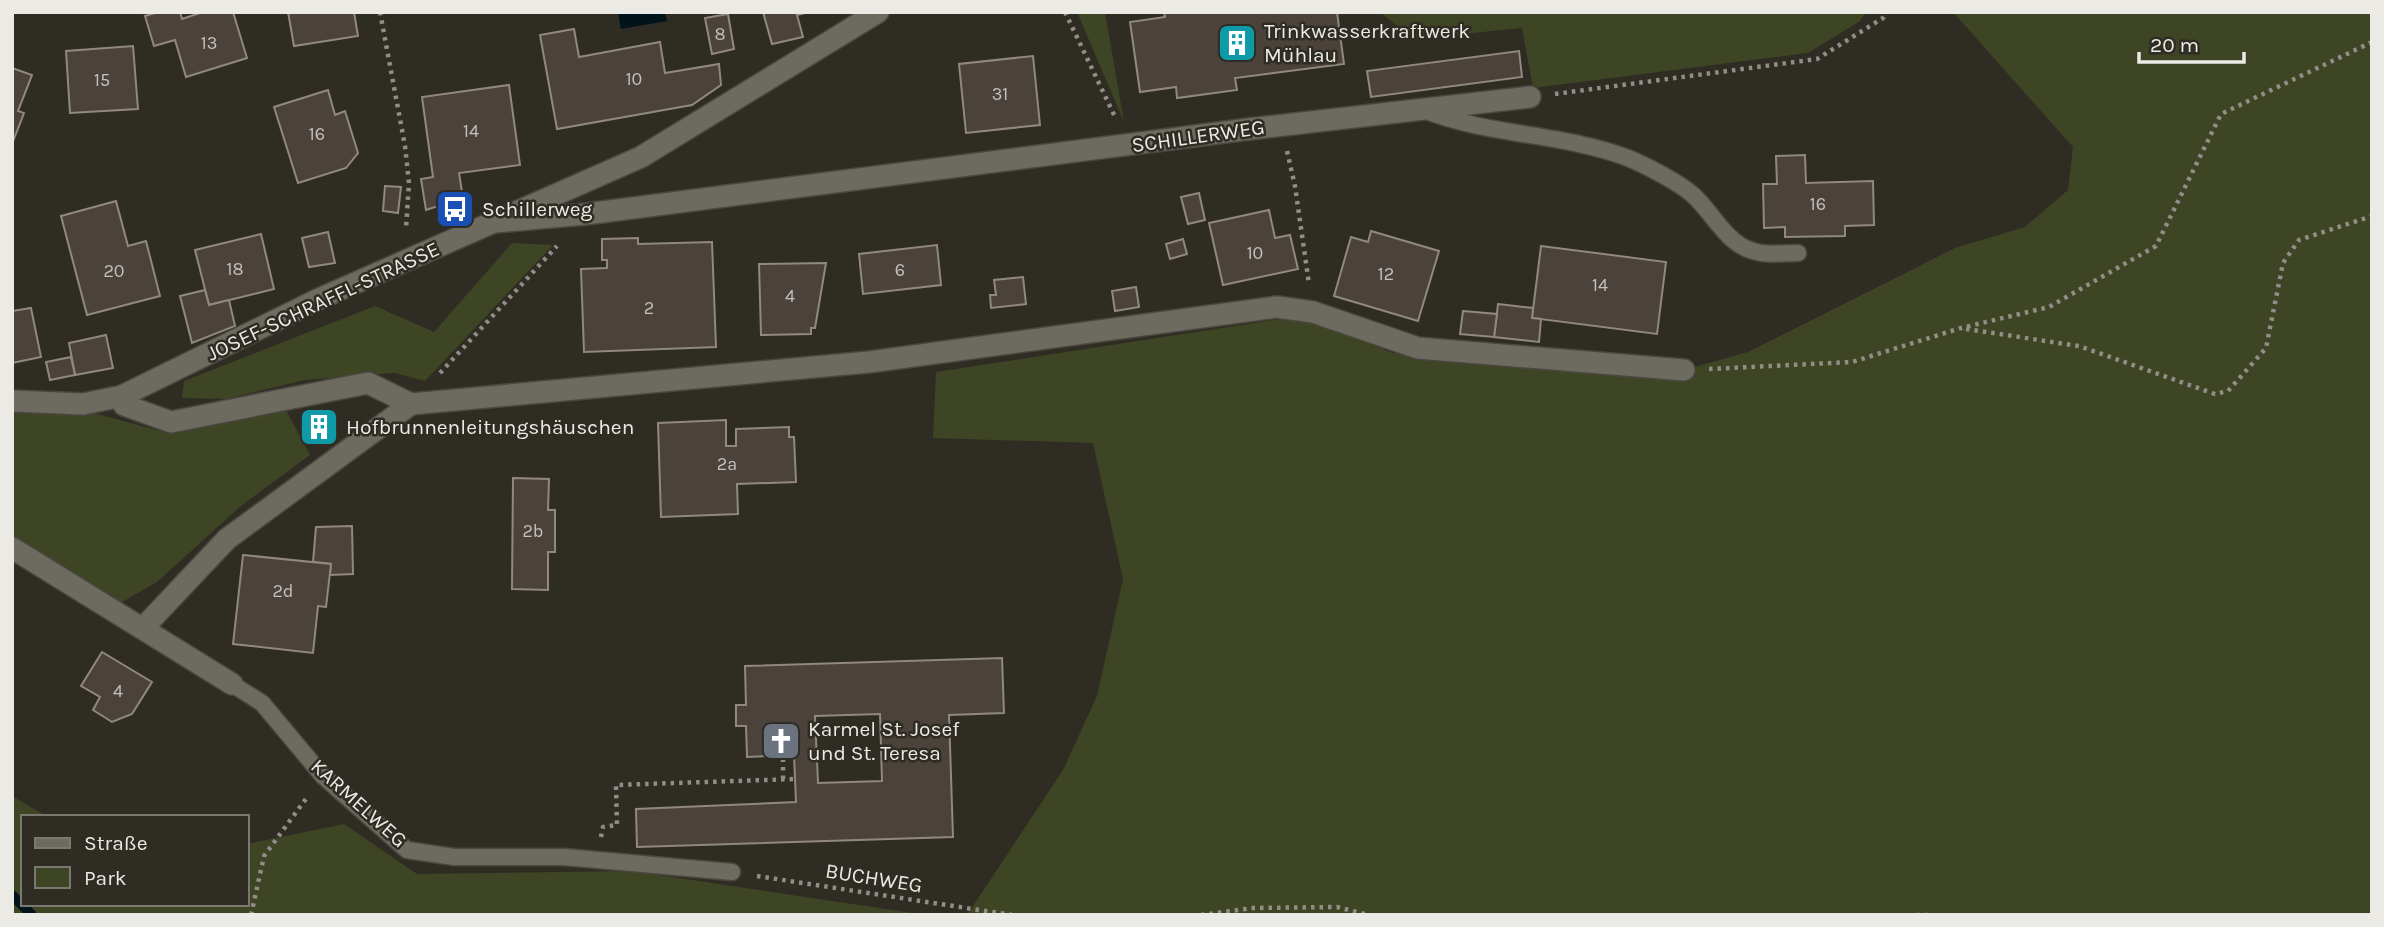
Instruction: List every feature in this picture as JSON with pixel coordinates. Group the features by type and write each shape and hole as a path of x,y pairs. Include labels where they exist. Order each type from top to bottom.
{"street":[{"name":"JOSEF-SCHRAFFL-STRASSE","path":"12,401 83,404 122,396 318,299 641,157 878,12"},
{"name":"SCHILLERWEG","path":"495,222 586,214 1249,129 1530,97"},
{"path":"144,628 227,539 411,404 869,362 1277,307 1313,312 1418,348 1684,370"},
{"path":"122,396 124,405 171,422 368,383 411,404"},
{"name":"KARMELWEG","path":"12,548 232,684"}],"lane":[{"path":"1424,110 1451,121 1584,145 1630,159 1692,193 1739,244 1762,253 1798,253"},
{"name":"KARMELWEG","path":"232,684 262,703 323,776 407,850 454,857 564,857 732,872"}],"path":[{"path":"380,12 405,146 409,183 404,262"},
{"path":"1065,12 1128,145"},
{"path":"1530,97 1817,59 1883,19 1887,12"},
{"path":"1684,370 1852,362 1961,328 2049,307 2156,246 2221,114 2372,42"},
{"path":"1295,186 1313,312"},
{"path":"411,404 586,214"},
{"path":"1961,328 2078,346 2215,394 2228,391 2266,348 2283,263 2299,240 2372,216"},
{"path":"783,756 783,779"},
{"path":"251,915 264,856 323,776"},
{"path":"617,809 616,785 795,779"},
{"name":"BUCHWEG","path":"732,872 1012,915"},
{"path":"1201,915 1253,908 1323,907 1337,907 1369,915"},
{"path":"1916,915 1931,915"}],"green space":[{"path":"1077,12 1105,12 1124,122"},
{"path":"1380,12 1866,12 1860,21 1808,53 1533,88 1522,28 1413,39"},
{"path":"1953,12 2372,12 2372,915 967,915 1063,770 1097,696 1123,579 1093,443 933,438 936,372 1300,316 1393,353 1691,368 1748,352 1955,248 2025,227 2068,190 2073,147"},
{"path":"512,243 553,245 425,381 395,373 305,380 226,399 182,398 184,381 375,306 434,332"},
{"path":"12,410 86,411 164,432 286,410 310,455 242,505 157,582 117,605 12,541"},
{"path":"12,796 45,815 21,815 21,906 248,906 248,844 344,824 417,874 632,871 926,915 12,915"}],"shaded area":[{"path":"618,12 665,12 667,21 621,29"}],"building":[{"path":"158,12 180,12 182,19 203,12 233,12 247,58 186,77 175,40 154,46 145,16"},
{"path":"288,12 354,12 358,36 294,46"},
{"path":"763,12 809,12 797,15 803,37 772,44"},
{"name":"Trinkwasserkraftwerk Mühlau","path":"1164,12 1337,12 1344,64 1235,78 1237,90 1177,98 1176,87 1140,92 1130,22 1165,17"},
{"path":"728,14 734,49 712,54 705,18"},
{"path":"574,29 579,57 660,42 665,73 719,64 721,85 692,105 557,129 540,35"},
{"path":"133,46 138,109 70,113 66,51"},
{"path":"1519,51 1522,77 1371,97 1367,71"},
{"path":"1033,56 1040,125 966,133 959,64"},
{"path":"12,68 32,75 18,111 24,113 12,144"},
{"path":"509,85 520,165 459,173 463,198 426,210 421,179 433,177 422,97"},
{"path":"328,90 335,115 345,111 358,153 346,168 298,183 274,107"},
{"path":"1805,155 1806,183 1873,181 1874,225 1845,226 1845,236 1785,237 1785,227 1764,228 1763,184 1777,184 1776,156"},
{"path":"385,186 401,187 398,213 383,211"},
{"path":"1199,193 1205,220 1188,224 1181,197"},
{"path":"116,201 128,246 146,241 160,296 87,315 61,216"},
{"path":"1269,210 1275,238 1290,235 1298,269 1223,285 1209,223"},
{"path":"1371,231 1439,251 1418,321 1334,296 1351,237 1368,242"},
{"path":"328,232 335,263 309,267 302,238"},
{"path":"261,234 274,289 209,305 195,250"},
{"path":"638,238 638,244 712,242 716,347 584,352 581,269 607,268 607,260 602,260 602,239"},
{"path":"1183,239 1187,254 1170,259 1166,244"},
{"path":"937,245 941,285 863,294 859,254"},
{"path":"1541,246 1666,262 1657,334 1532,318"},
{"path":"826,263 815,328 811,328 811,334 761,335 759,264"},
{"path":"1023,277 1026,304 991,308 990,295 996,295 994,280"},
{"path":"1136,287 1139,307 1115,311 1112,291"},
{"path":"205,290 209,305 229,300 235,326 192,343 180,296"},
{"path":"1498,304 1533,308 1532,318 1541,319 1539,342 1494,337"},
{"path":"31,308 41,357 12,363 12,311"},
{"path":"1463,311 1497,314 1494,337 1460,334"},
{"path":"106,335 113,368 75,375 69,343"},
{"path":"71,357 75,375 50,380 46,362"},
{"name":"Hofbrunnenleitungshäuschen","path":"322,413 332,421 315,442 305,434"},
{"path":"726,420 726,446 736,446 736,429 789,427 789,437 794,437 796,482 737,484 738,514 661,517 658,423"},
{"path":"513,478 549,479 548,510 555,510 555,552 548,552 548,590 512,589"},
{"path":"352,526 353,574 330,575 331,564 313,562 316,527"},
{"path":"243,555 331,564 326,607 318,606 313,653 233,644"},
{"path":"102,652 152,682 132,714 112,722 93,710 100,697 81,686"},
{"name":"Karmel St. Josef und St. Teresa","path":"1002,658 1004,713 949,715 953,837 637,847 636,809 796,802 794,755 747,757 746,726 736,726 736,705 746,705 745,666","holes":["880,714 882,781 818,783 815,716"]}],"waterway":[{"path":"12,895 21,904"},
{"path":"23,906 32,915"}],"place":[{"name":"Trinkwasserkraftwerk Mühlau","path":"1237,43"},
{"name":"Schillerweg","path":"455,209"},
{"name":"Hofbrunnenleitungshäuschen","path":"319,427"},
{"name":"Karmel St. Josef und St. Teresa","path":"781,741"}]}
